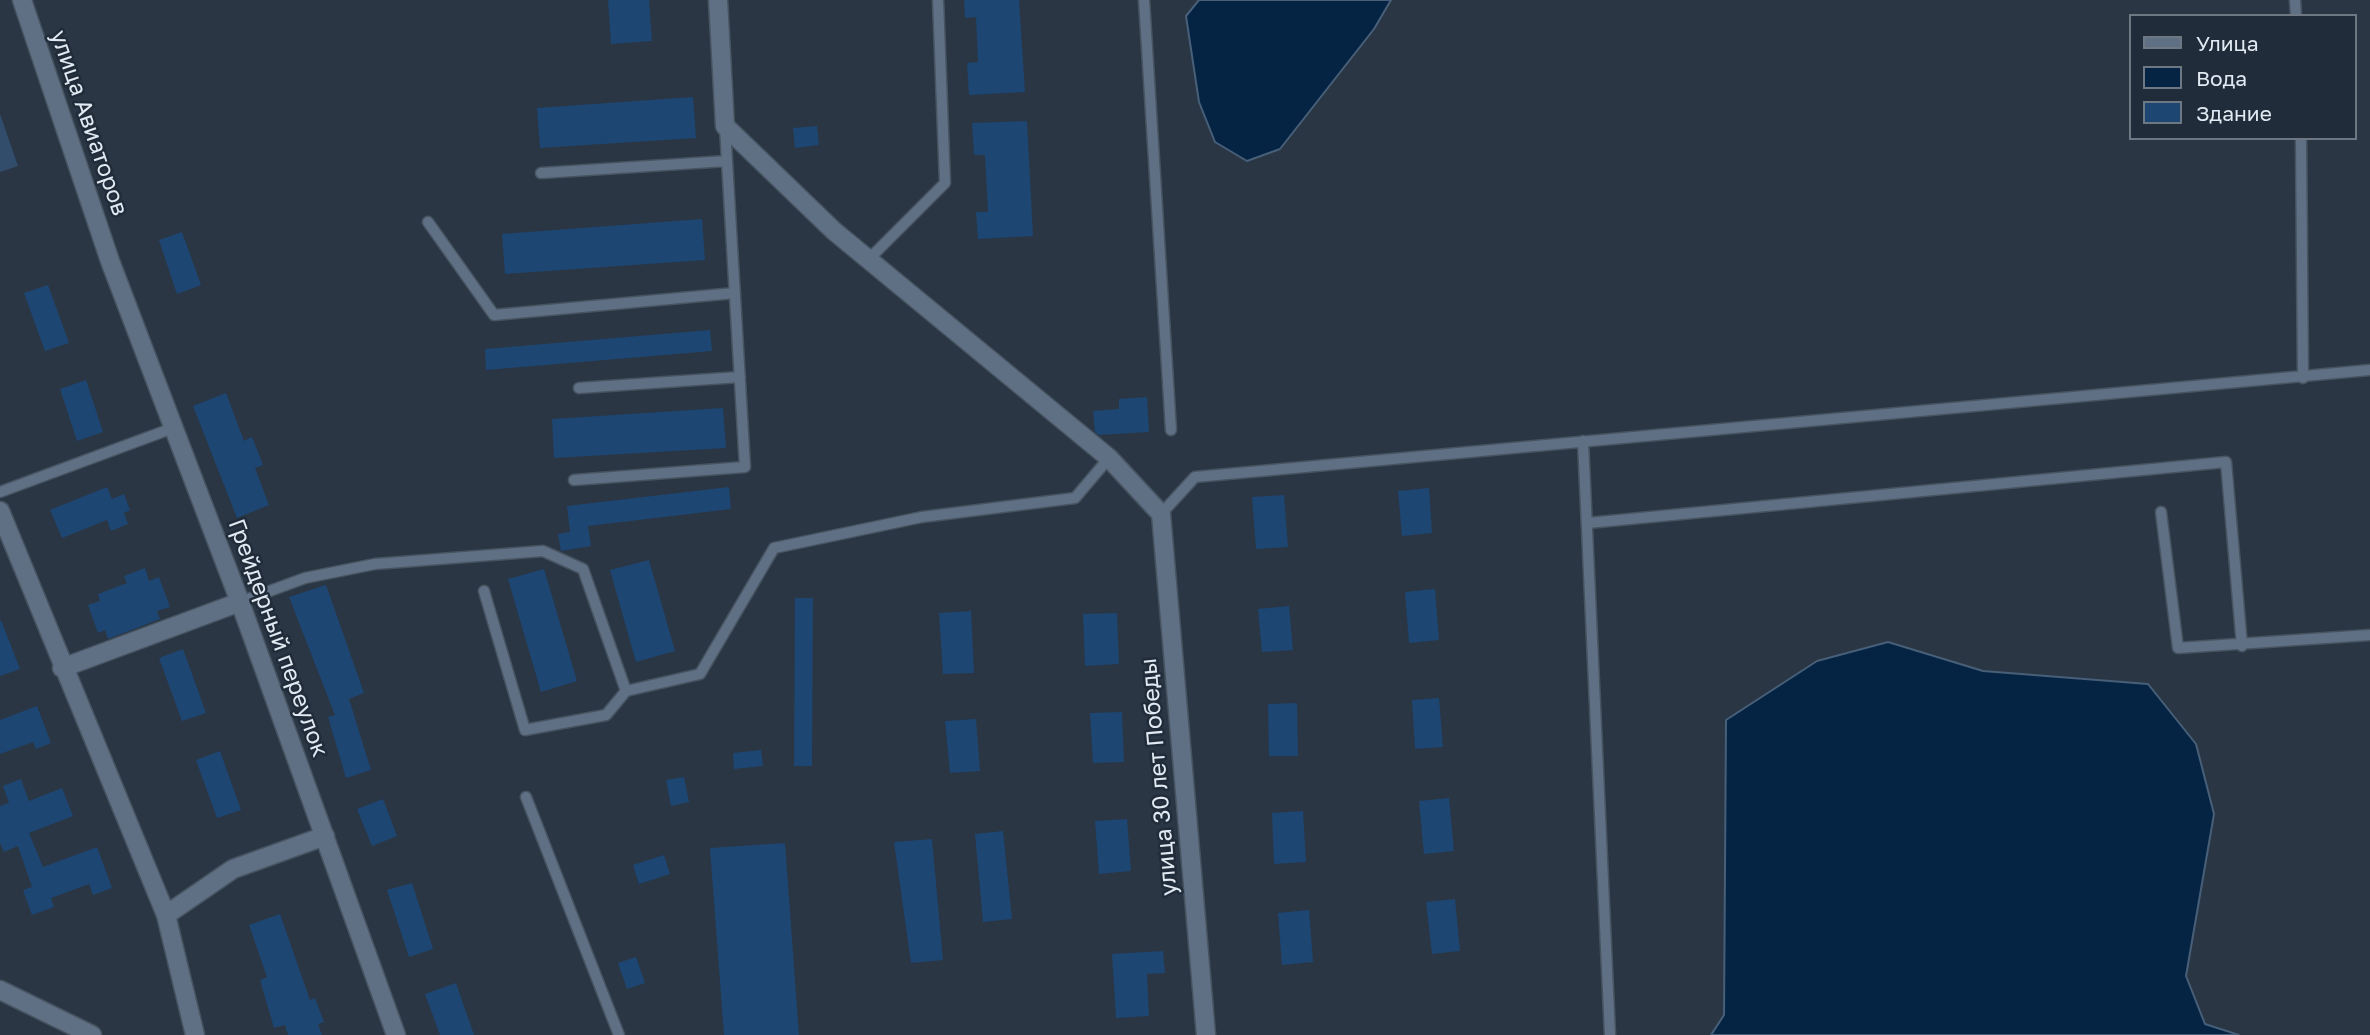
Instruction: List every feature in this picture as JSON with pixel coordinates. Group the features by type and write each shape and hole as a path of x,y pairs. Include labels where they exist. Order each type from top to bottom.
{"street":[{"name":"улица Авиаторов","path":"22,0 110,261"},
{"path":"718,0 725,126 834,231 1109,458 1161,514"},
{"name":"Грейдерный переулок","path":"110,261 240,602 396,1035"},
{"path":"0,511 62,668 166,915 195,1035"},
{"name":"улица 30 лет Победы","path":"1161,514 1206,1035"},
{"path":"62,668 240,602"},
{"path":"166,915 233,869 325,836"},
{"path":"0,990 92,1035"}],"lane":[{"path":"868,260 945,183 938,0"},
{"path":"1144,0 1171,430"},
{"path":"574,480 745,467 725,126"},
{"path":"2301,140 2303,378"},
{"path":"541,173 727,161"},
{"path":"428,222 494,315 735,293"},
{"path":"1161,514 1195,477 2370,370"},
{"path":"579,388 740,377"},
{"path":"0,492 173,428"},
{"path":"1583,441 1611,1035"},
{"path":"484,591 525,730 606,715 626,691 700,674 774,548 922,517 1075,498 1109,458"},
{"path":"1588,523 2226,461 2242,646"},
{"path":"2161,512 2178,648 2242,646 2370,635"},
{"path":"240,602 305,578 375,564 543,551 583,569 626,691"},
{"path":"526,797 619,1035"}],"shaded area":[{"path":"0,114 18,166 0,172"}],"water":[{"path":"1199,0 1391,0 1374,29 1280,149 1247,161 1215,142 1199,102 1186,16"},
{"path":"1888,642 1983,671 2148,684 2196,744 2214,814 2186,976 2205,1024 2239,1035 1711,1035 1724,1015 1726,720 1817,661"}],"building":[{"path":"608,0 649,0 652,41 611,44"},
{"path":"964,0 1019,0 1025,92 969,95 967,63 978,62 976,17 965,18"},
{"path":"693,97 696,138 540,148 537,108"},
{"path":"1027,121 1033,236 978,239 976,212 988,212 985,155 974,155 972,123"},
{"path":"817,126 819,145 795,148 793,128"},
{"path":"702,219 705,260 505,274 502,234"},
{"path":"182,232 201,285 177,294 159,240"},
{"path":"48,285 69,343 45,351 24,293"},
{"path":"710,330 712,351 486,370 485,349"},
{"path":"86,380 103,432 77,441 60,389"},
{"path":"226,393 244,441 252,437 263,465 255,468 269,505 237,518 193,406"},
{"path":"1147,397 1149,432 1099,435 1095,432 1093,411 1119,409 1119,399"},
{"path":"723,408 726,448 554,458 552,419"},
{"path":"107,487 112,499 124,494 130,510 124,513 128,524 111,531 107,520 62,538 50,510"},
{"path":"729,487 731,509 588,526 591,546 561,551 558,534 570,532 567,506"},
{"path":"1429,488 1432,533 1402,536 1398,491"},
{"path":"1284,495 1288,547 1256,549 1252,497"},
{"path":"649,560 675,651 636,662 610,570"},
{"path":"145,568 149,581 159,577 170,607 157,611 160,619 108,639 105,630 98,633 88,605 100,601 98,594 127,583 124,576"},
{"path":"544,569 577,681 541,692 508,579"},
{"path":"326,585 364,693 349,699 371,770 346,778 328,717 335,715 289,597"},
{"path":"1435,589 1439,640 1409,643 1405,592"},
{"path":"795,598 813,598 812,766 794,766"},
{"path":"1289,606 1293,650 1262,652 1258,609"},
{"path":"971,611 974,673 943,674 939,613"},
{"path":"1117,613 1119,664 1085,666 1083,614"},
{"path":"0,621 20,669 0,676"},
{"path":"183,649 206,713 182,721 159,658"},
{"path":"1439,698 1443,747 1415,749 1412,700"},
{"path":"1297,703 1298,756 1269,756 1268,704"},
{"path":"37,706 51,743 36,749 33,742 0,754 0,720"},
{"path":"1122,712 1124,762 1093,763 1090,713"},
{"path":"976,719 980,771 950,773 945,721"},
{"path":"761,750 763,766 734,769 733,753"},
{"path":"220,751 241,810 217,818 196,760"},
{"path":"684,777 689,802 671,806 666,780"},
{"path":"21,779 29,801 62,788 73,816 29,833 43,867 97,847 112,888 93,895 89,884 51,898 54,907 32,915 23,890 32,887 18,846 4,852 0,843 0,806 9,803 3,786"},
{"path":"1449,798 1454,851 1424,854 1419,801"},
{"path":"383,799 397,836 372,846 357,809"},
{"path":"1303,811 1306,862 1274,864 1272,813"},
{"path":"1127,819 1131,871 1099,874 1095,821"},
{"path":"1003,831 1012,919 983,922 975,834"},
{"path":"932,839 943,960 911,963 894,842"},
{"path":"785,843 799,1035 724,1035 710,848"},
{"path":"664,855 670,874 639,884 633,865"},
{"path":"412,883 433,949 409,957 387,890"},
{"path":"1455,899 1460,951 1432,954 1426,902"},
{"path":"1309,910 1313,962 1282,965 1278,913"},
{"path":"280,914 310,1000 315,998 324,1022 318,1024 322,1035 288,1035 285,1025 274,1028 260,980 267,977 249,925"},
{"path":"1163,951 1165,973 1147,974 1149,1016 1116,1018 1112,954"},
{"path":"636,957 645,983 627,989 618,963"},
{"path":"456,983 474,1035 440,1035 425,994"}]}
